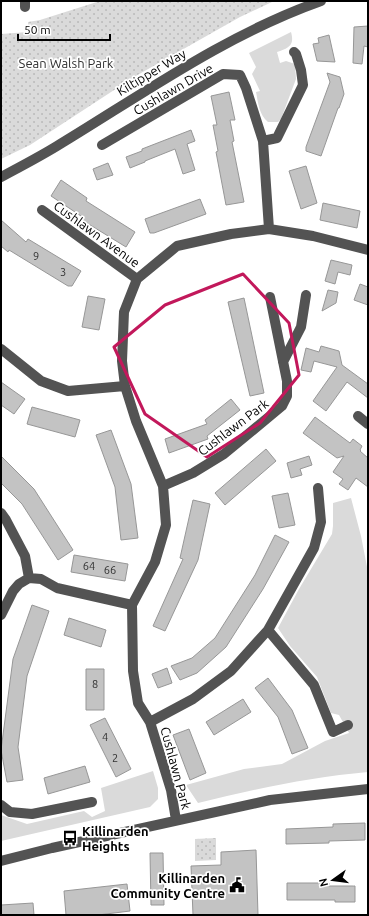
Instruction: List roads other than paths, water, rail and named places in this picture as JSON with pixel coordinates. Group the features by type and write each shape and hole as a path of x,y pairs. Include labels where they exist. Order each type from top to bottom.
{"street":[{"name":"Kiltipper Way","path":"1,177 56,146 212,50 265,24 321,1"},
{"path":"262,141 277,138 303,85 301,70 294,52"},
{"name":"Cushlawn Drive","path":"102,145 223,74 240,75 246,88 262,141 269,230"},
{"name":"Cushlawn Avenue","path":"42,210 136,279"},
{"path":"136,279 177,246 230,234 269,230 313,236 368,250"},
{"name":"Cushlawn Park","path":"136,279 124,312 122,361 125,386 136,421 163,486 166,525 155,562 132,605 134,677 138,703 150,722 170,790 176,820"},
{"path":"283,362 301,327 306,295"},
{"name":"Cushlawn Park","path":"163,486 193,473 224,454 282,406 287,396 287,381 270,297"},
{"path":"1,349 41,381 68,391 125,386"},
{"path":"358,416 368,424"},
{"name":"Cushlawn Park","path":"150,722 193,699 231,671 268,630 314,548 321,522 318,488"},
{"path":"1,513 25,556 29,578"},
{"path":"1,615 13,591 19,584 29,578 41,579 57,588 132,605"},
{"path":"268,630 314,685 333,732 348,725"},
{"path":"1,861 52,848 270,800 368,790"},
{"path":"1,805 10,812 32,814 92,802"}],"place":[{"name":"Killinarden Heights","path":"70,838"},
{"name":"Killinarden Community Centre","path":"237,885"}],"park label":[{"name":"Sean Walsh Park","path":"66,63"}]}
